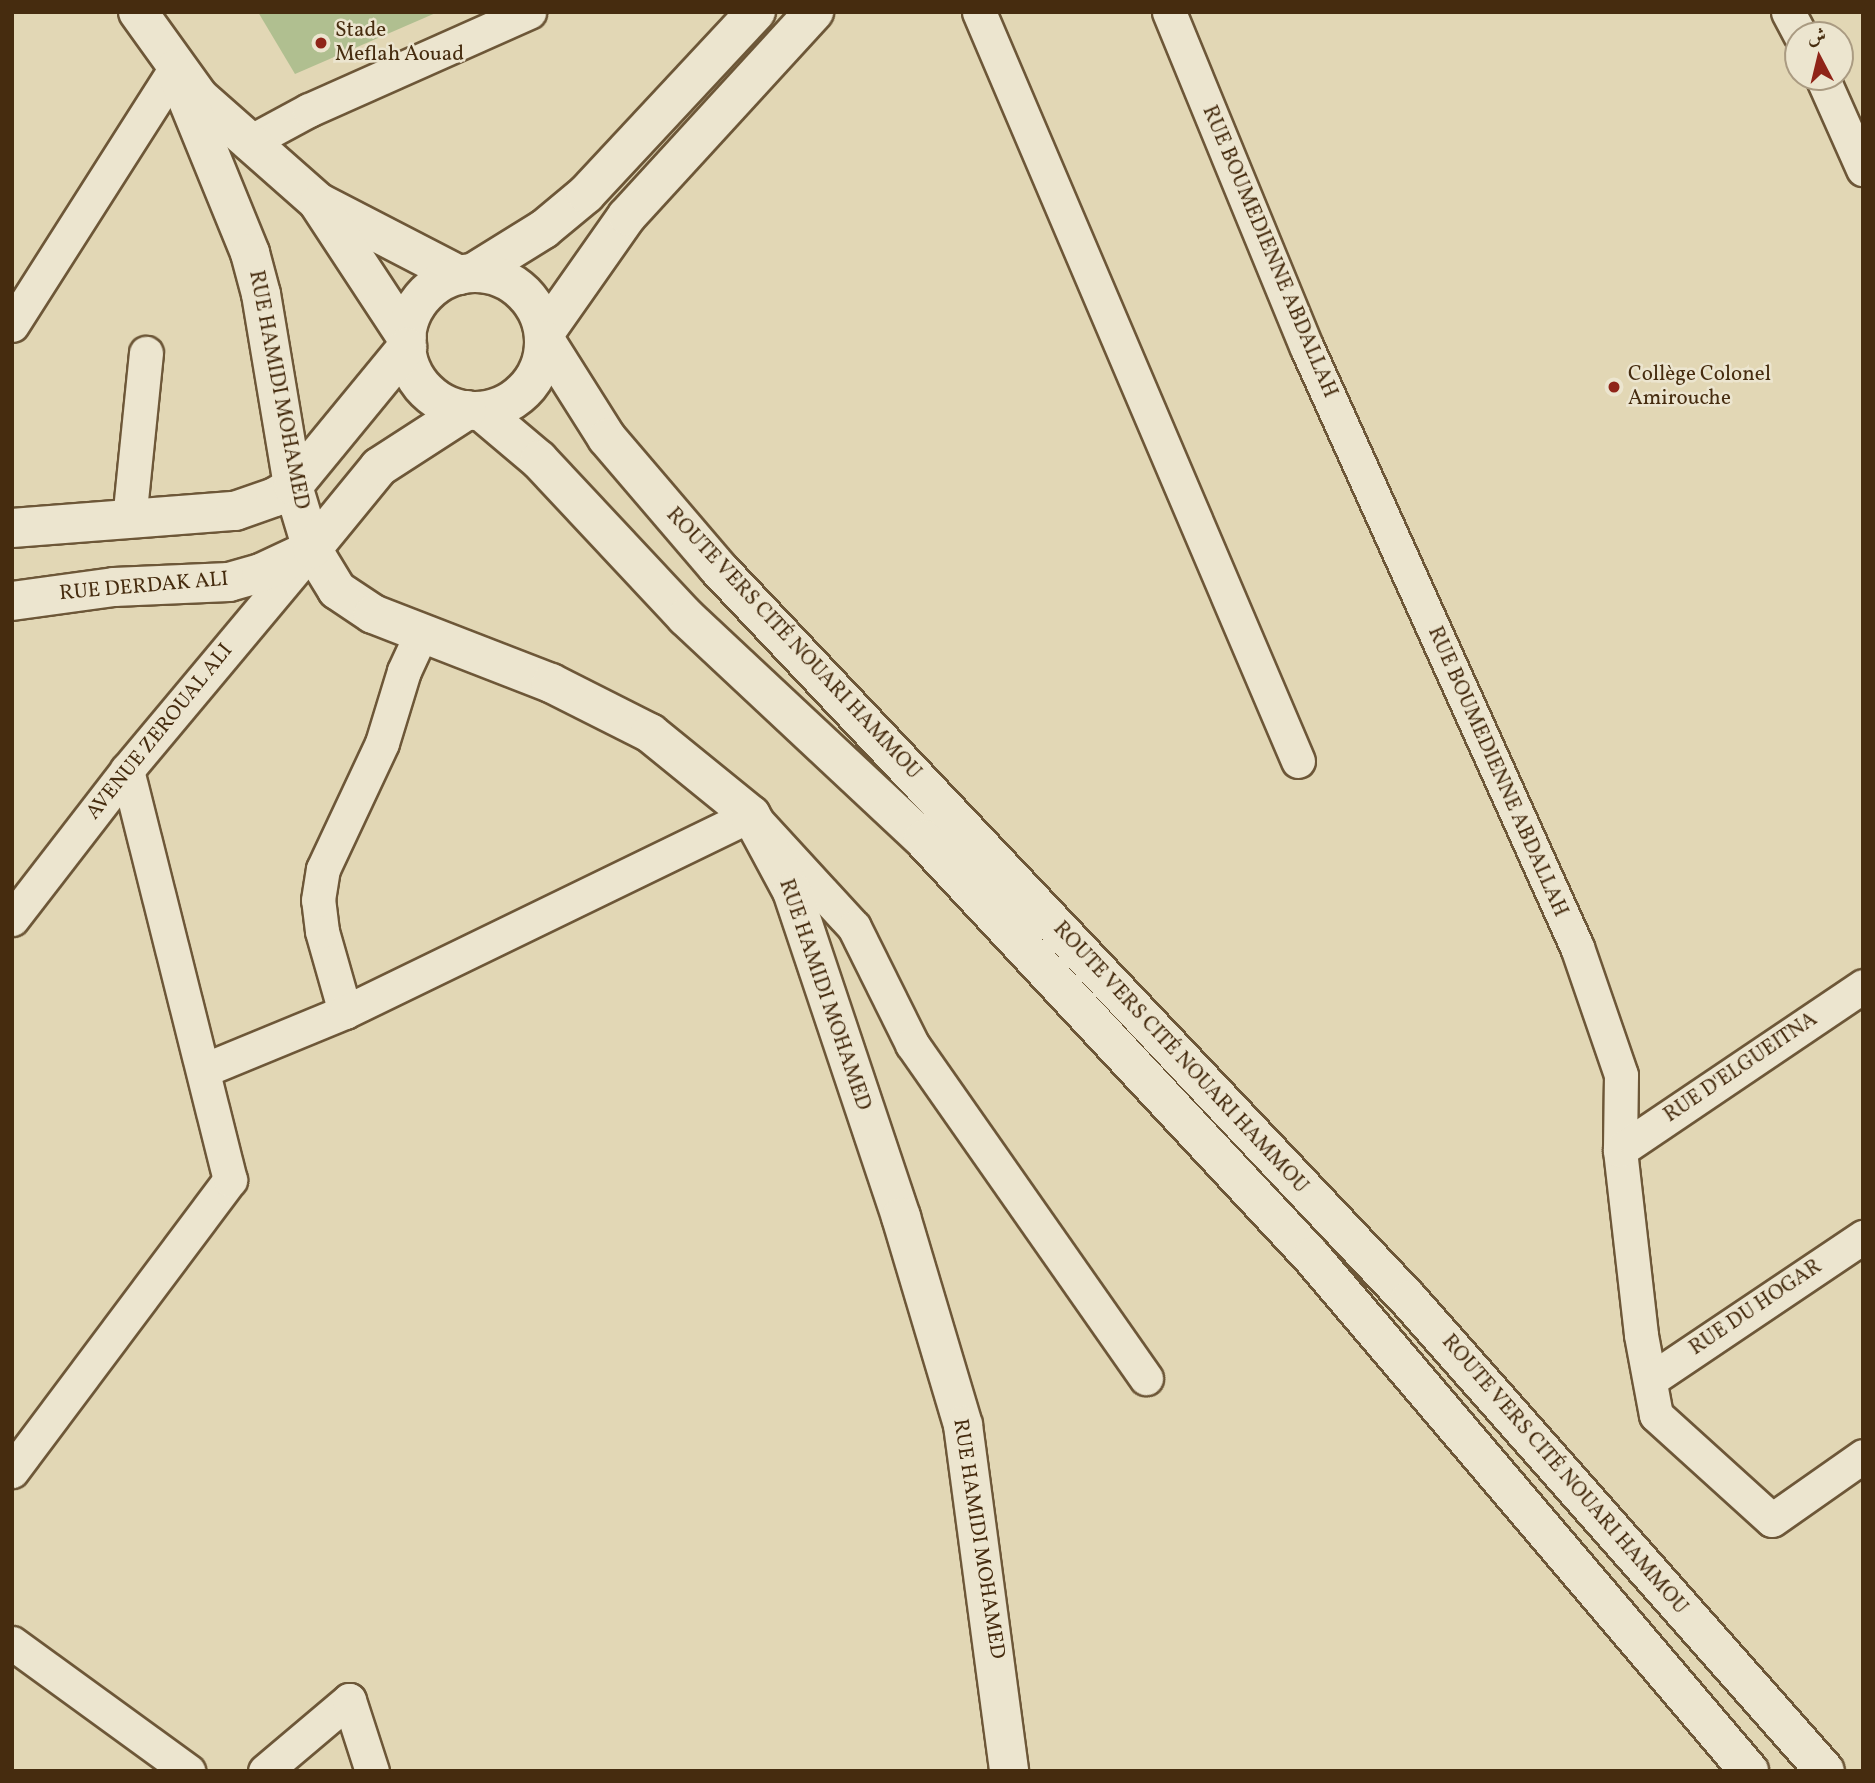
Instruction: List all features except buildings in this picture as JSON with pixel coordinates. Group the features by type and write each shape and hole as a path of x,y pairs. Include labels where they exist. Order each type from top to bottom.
{"main road":[{"name":"RUE HAMIDI MOHAMED","path":"138,12 175,69 247,143 318,202"},
{"path":"474,411 444,404 425,390 412,370 407,343 411,317 422,298 439,284 466,274 544,229 586,194 756,12"},
{"path":"312,549 379,467 474,411 501,406 534,380 545,337 609,237 814,12"},
{"name":"RUE HAMIDI MOHAMED","path":"175,69 254,267 293,486 312,549 324,573 353,604 551,683 650,733 751,815 792,891 901,1217 963,1425 1009,1771"},
{"path":"318,202 466,274 493,276 520,290 539,314 545,337"},
{"path":"318,202 407,343"},
{"name":"ROUTE VERS CITÉ NOUARI HAMMOU","path":"545,337 591,418 718,567 1409,1300 1825,1771"},
{"path":"12,528 235,511 293,486 407,343"},
{"name":"ROUTE VERS CITÉ NOUARI HAMMOU","path":"474,411 539,460 686,617 923,839 1312,1257 1749,1771"},
{"name":"RUE DERDAK ALI","path":"12,601 114,587 229,582 312,549"}],"street":[{"path":"247,143 309,110 529,12"},
{"path":"979,12 1298,761"},
{"name":"RUE BOUMEDIENNE ABDALLAH","path":"1169,12 1307,348 1577,947 1621,1075 1620,1150 1656,1415 1772,1520 1863,1456"},
{"path":"12,325 175,69"},
{"path":"1828,91 1863,169"},
{"path":"130,520 146,353"},
{"name":"AVENUE ZEROUAL ALI","path":"12,919 127,770 312,549"},
{"path":"345,1012 322,931 318,901 323,869 382,743 404,671 422,632"},
{"path":"12,1471 230,1180 127,770"},
{"path":"204,1070 345,1012 751,815 854,927 912,1044 1146,1378"},
{"name":"RUE D'ELGUEITNA","path":"1620,1150 1863,986"},
{"name":"RUE DU HOGAR","path":"1650,1380 1863,1237"},
{"path":"12,1643 188,1771"},
{"path":"265,1771 349,1700 372,1771"}],"green space":[{"name":"Stade Meflah Aouad","path":"258,12 438,12 295,74"}],"place":[{"name":"Stade Meflah Aouad","path":"321,43"},
{"name":"Collège Colonel Amirouche","path":"1614,387"}]}
